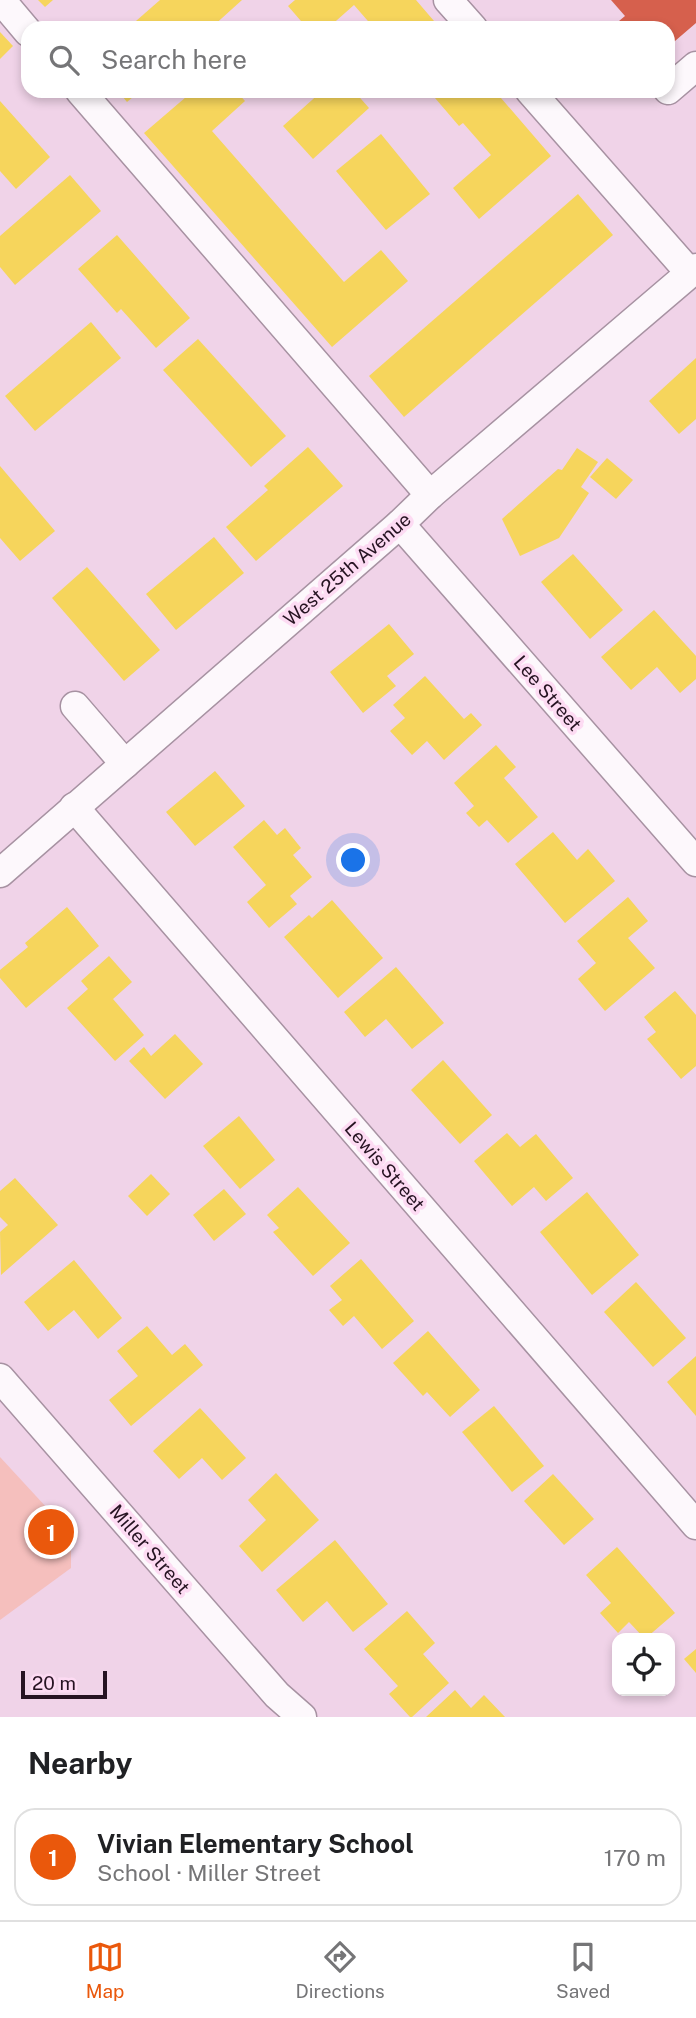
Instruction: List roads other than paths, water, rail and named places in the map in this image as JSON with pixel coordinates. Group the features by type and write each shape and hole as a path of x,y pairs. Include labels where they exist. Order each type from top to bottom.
{"street":[{"path":"1,0 21,24"},
{"path":"448,0 467,21"},
{"path":"675,84 696,66"},
{"path":"86,98 430,495"},
{"path":"536,98 693,270"},
{"name":"West 25th Avenue","path":"0,873 430,495 693,270"},
{"name":"Lee Street","path":"400,524 696,862"},
{"path":"75,706 125,764"},
{"name":"Lewis Street","path":"74,807 696,1525"},
{"name":"Miller Street","path":"0,1378 277,1695 302,1717"}],"place":[{"name":"Vivian Elementary School","path":"51,1532"}]}
